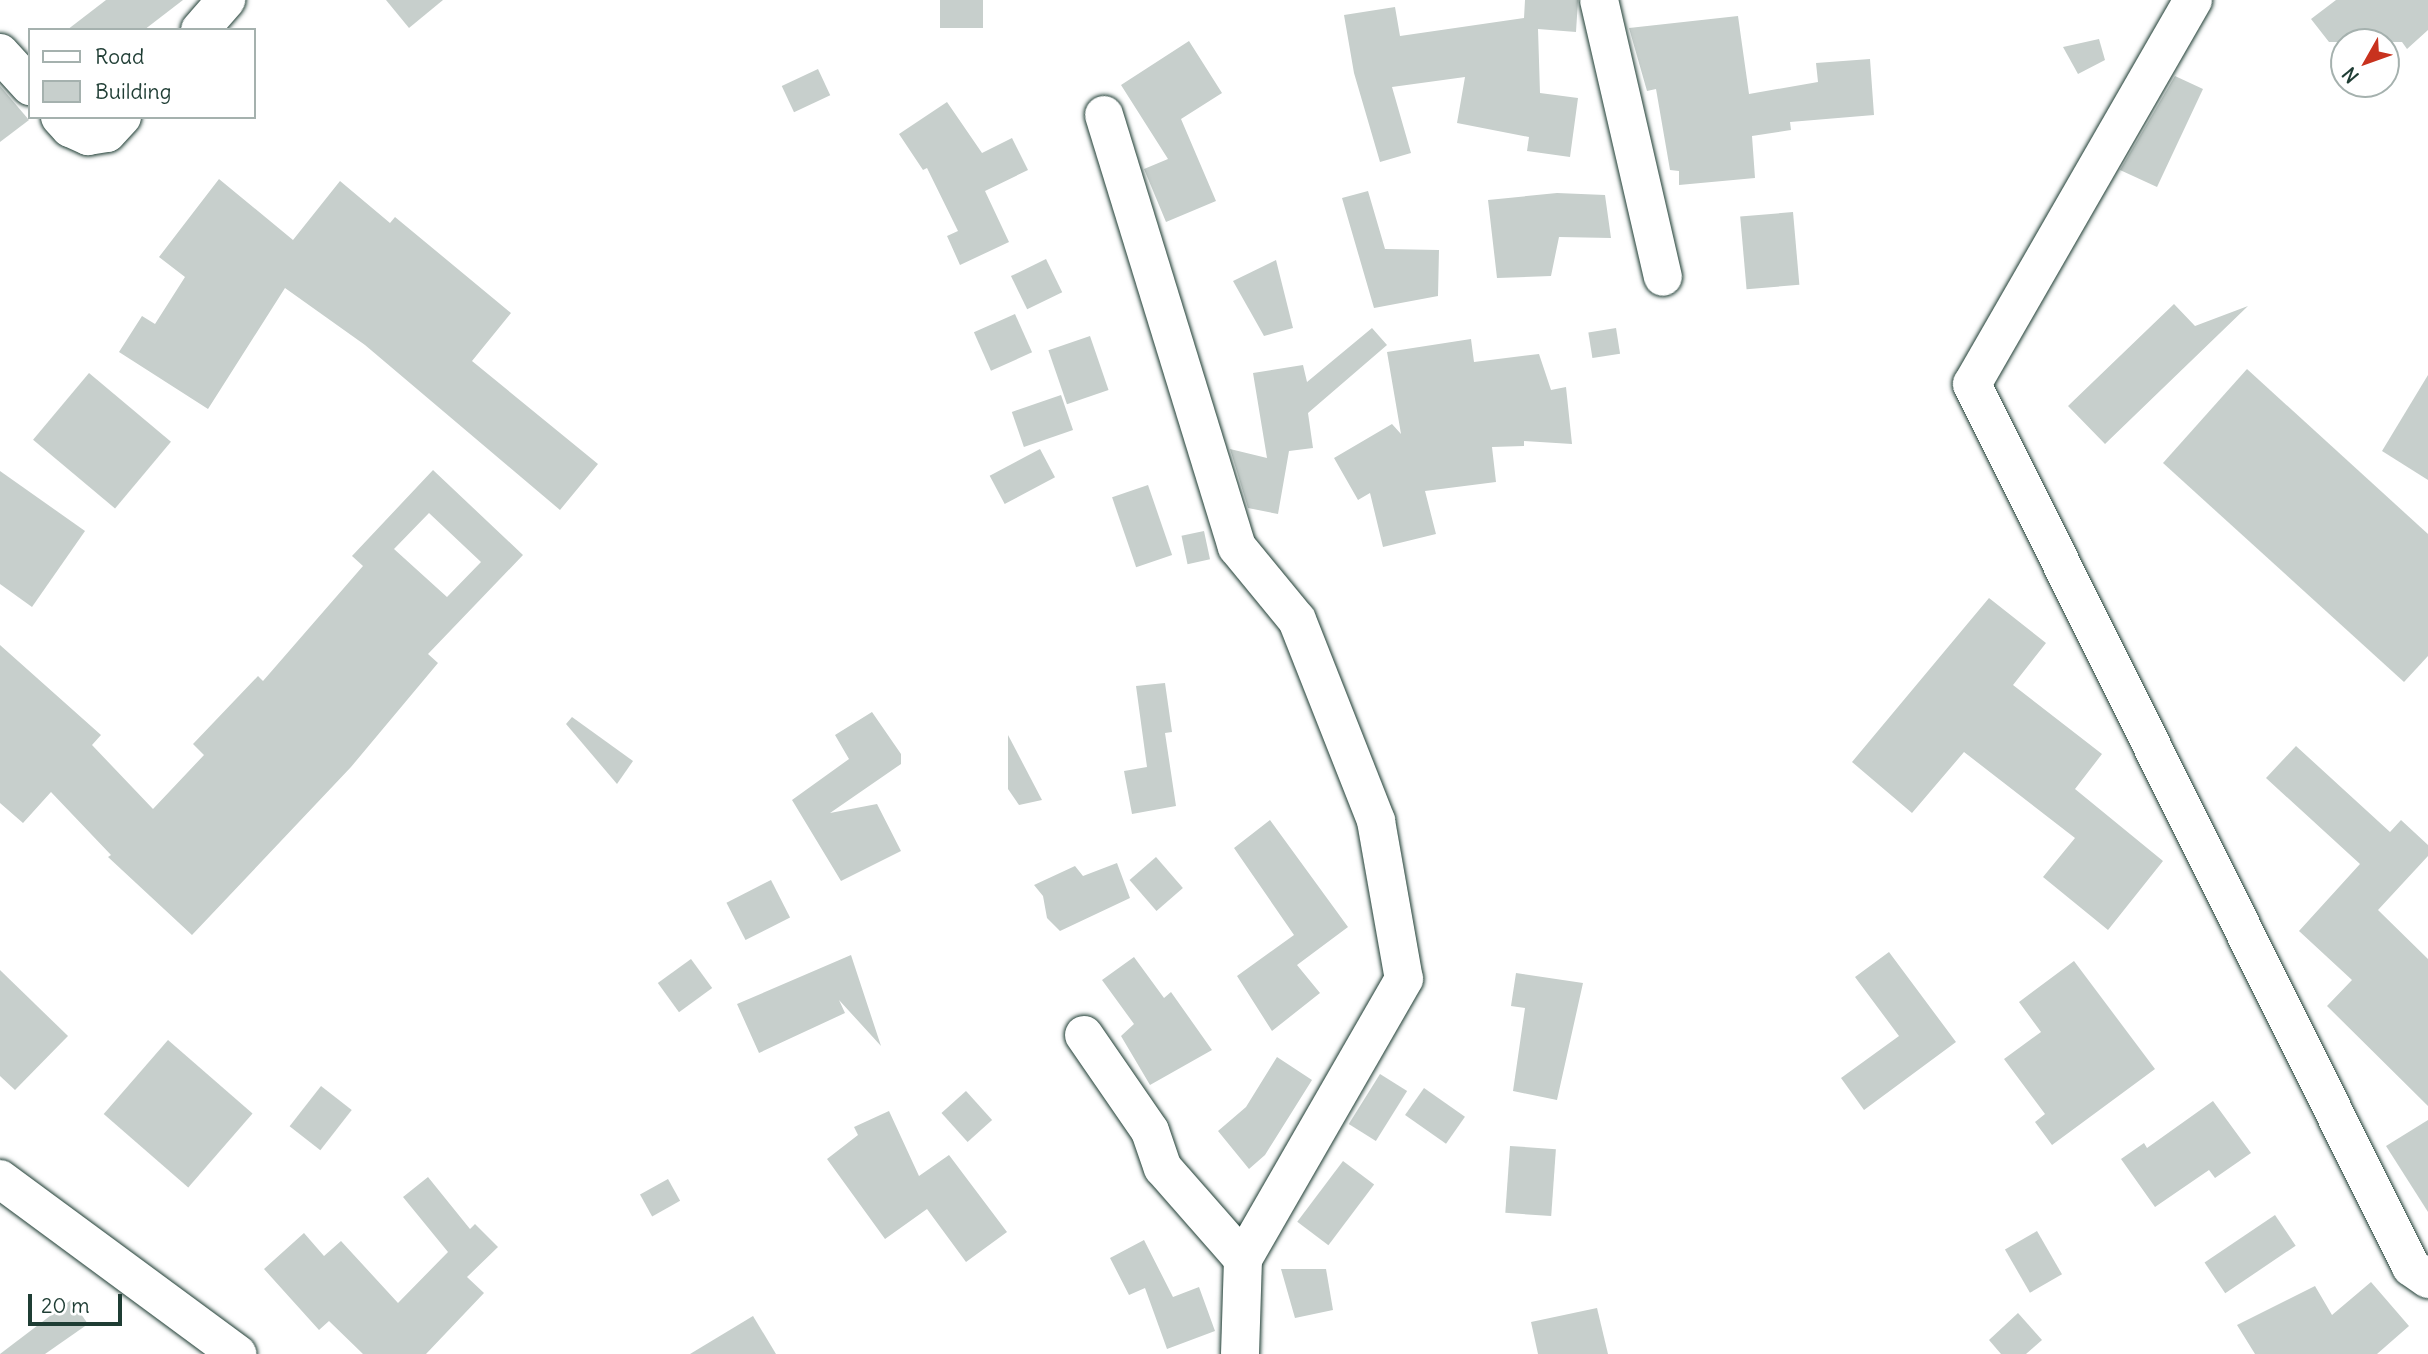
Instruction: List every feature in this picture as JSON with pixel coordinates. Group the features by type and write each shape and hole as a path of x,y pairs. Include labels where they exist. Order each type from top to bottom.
{"street":[{"path":"202,28 226,0"},
{"path":"1599,0 1663,277"},
{"path":"2193,0 1972,384 2411,1267 2428,1279"},
{"path":"0,52 28,84"},
{"path":"1104,115 1237,547 1297,620 1376,821 1404,979 1244,1259 1240,1354"},
{"path":"62,119 70,128 88,135 107,134 120,119"},
{"path":"1084,1035 1150,1131 1163,1168 1244,1259"},
{"path":"0,1179 237,1354"}],"building":[{"path":"106,0 183,0 147,28 70,28"},
{"path":"386,0 443,0 409,28"},
{"path":"940,0 983,0 983,28 940,28"},
{"path":"1525,0 1578,0 1576,32 1538,29 1540,93 1578,98 1570,157 1527,151 1529,137 1457,123 1465,77 1392,87 1411,153 1380,162 1354,73 1344,15 1395,7 1400,36 1524,18"},
{"path":"2336,0 2428,0 2428,30 2407,49 2400,42 2400,28 2330,28 2329,42 2311,19"},
{"path":"1738,16 1749,94 1818,82 1816,63 1870,59 1874,115 1790,122 1791,130 1752,136 1755,178 1679,185 1679,171 1670,170 1656,89 1647,91 1629,28"},
{"path":"2099,39 2105,60 2078,74 2063,47"},
{"path":"1189,41 1222,93 1181,119 1216,201 1166,222 1144,169 1168,159 1121,85"},
{"path":"818,69 830,95 794,112 782,86"},
{"path":"2175,76 2203,89 2157,187 2120,170"},
{"path":"0,86 29,120 0,142"},
{"path":"947,102 982,153 1012,138 1028,170 985,191 1009,242 960,265 947,236 958,231 927,168 923,170 899,134"},
{"path":"219,179 293,240 340,181 390,223 395,217 511,313 472,361 598,464 560,510 365,345 285,288 208,409 119,352 142,316 155,324 185,277 159,257"},
{"path":"1368,191 1385,249 1439,250 1438,296 1374,308 1342,198"},
{"path":"1557,193 1605,195 1611,238 1559,237 1551,276 1497,278 1488,200"},
{"path":"1793,212 1799,285 1747,289 1740,217"},
{"path":"1046,259 1062,292 1027,309 1011,276"},
{"path":"1276,260 1293,328 1264,336 1233,281"},
{"path":"2174,304 2195,326 2248,306 2105,444 2068,406"},
{"path":"1015,314 1032,352 991,371 974,332"},
{"path":"1372,328 1387,345 1308,413 1313,448 1289,451 1278,514 1248,508 1230,449 1267,458 1253,373 1303,365 1307,382"},
{"path":"1616,328 1620,354 1592,358 1588,332"},
{"path":"1090,336 1109,390 1067,404 1048,350"},
{"path":"1471,339 1474,362 1539,354 1551,390 1566,387 1572,444 1524,441 1524,446 1492,447 1496,482 1425,491 1436,534 1383,547 1370,493 1358,500 1334,458 1392,424 1401,434 1387,352"},
{"path":"2247,369 2428,534 2428,656 2404,682 2163,463"},
{"path":"89,373 171,442 115,508 33,440"},
{"path":"2428,375 2428,480 2382,451"},
{"path":"1061,395 1073,430 1024,447 1012,412"},
{"path":"1040,449 1055,477 1005,504 990,476"},
{"path":"433,470 523,555 428,654 438,663 351,767 192,935 108,857 111,855 51,792 23,823 0,803 0,645 101,735 92,745 153,809 204,755 193,744 258,676 263,681 363,566 352,556","holes":["429,513 481,562 447,597 394,549"]},
{"path":"0,471 85,531 32,607 0,584"},
{"path":"1148,485 1172,555 1136,567 1112,497"},
{"path":"1204,531 1210,559 1188,564 1182,536"},
{"path":"1989,598 2046,643 2013,685 2102,754 2075,789 2163,861 2108,930 2043,877 2075,838 1964,752 1912,813 1852,762"},
{"path":"1165,683 1172,732 1165,733 1176,806 1132,814 1124,771 1147,767 1136,686"},
{"path":"872,712 901,754 901,764 830,813 877,804 901,851 841,881 792,800 849,759 835,735"},
{"path":"572,717 633,761 617,784 566,724"},
{"path":"1008,735 1042,800 1019,805 1008,789"},
{"path":"2296,746 2390,832 2401,820 2428,845 2428,856 2378,910 2428,959 2428,1106 2327,1006 2352,980 2299,931 2360,864 2266,778"},
{"path":"1270,820 1348,927 1297,965 1320,993 1272,1031 1237,976 1294,935 1234,848"},
{"path":"1156,857 1183,888 1156,911 1130,880"},
{"path":"1117,863 1130,898 1060,931 1047,918 1043,896 1034,885 1075,866 1083,876"},
{"path":"771,880 790,917 746,940 726,903"},
{"path":"1889,952 1956,1042 1864,1110 1841,1078 1899,1036 1855,977"},
{"path":"851,955 881,1046 839,1000 845,1013 759,1053 737,1004"},
{"path":"1134,957 1164,998 1171,992 1212,1050 1150,1085 1121,1036 1134,1024 1102,980"},
{"path":"691,959 712,988 679,1012 658,983"},
{"path":"2074,961 2155,1069 2052,1145 2035,1122 2045,1114 2004,1059 2041,1032 2019,1002"},
{"path":"0,970 68,1036 15,1090 0,1076"},
{"path":"1516,973 1583,983 1557,1100 1513,1091 1525,1008 1511,1006"},
{"path":"168,1040 253,1113 188,1187 104,1114"},
{"path":"1277,1057 1312,1080 1265,1155 1249,1169 1218,1131 1246,1107"},
{"path":"1380,1074 1407,1091 1376,1141 1349,1124"},
{"path":"321,1086 352,1110 320,1150 290,1126"},
{"path":"1424,1088 1465,1117 1446,1144 1405,1115"},
{"path":"966,1091 992,1120 968,1142 941,1113"},
{"path":"2213,1101 2251,1153 2215,1178 2209,1170 2155,1207 2121,1159 2144,1143 2147,1148"},
{"path":"889,1111 919,1176 949,1155 1007,1232 966,1262 927,1209 885,1239 827,1159 858,1135 854,1127"},
{"path":"2428,1120 2428,1212 2386,1146"},
{"path":"1510,1146 1556,1149 1551,1216 1505,1213"},
{"path":"1343,1161 1374,1184 1328,1245 1297,1222"},
{"path":"428,1177 470,1229 475,1224 498,1247 467,1277 484,1293 426,1354 363,1354 329,1321 319,1330 264,1269 304,1233 324,1256 341,1241 398,1303 448,1252 403,1197"},
{"path":"668,1179 680,1201 652,1216 640,1195"},
{"path":"2275,1215 2296,1246 2225,1293 2205,1263"},
{"path":"2037,1231 2062,1274 2030,1293 2005,1250"},
{"path":"1144,1240 1173,1297 1199,1287 1215,1331 1167,1349 1145,1288 1129,1295 1110,1258"},
{"path":"1281,1269 1326,1269 1333,1310 1295,1318"},
{"path":"2371,1282 2409,1326 2377,1354 2255,1354 2237,1325 2315,1286 2332,1315"},
{"path":"71,1300 88,1324 45,1354 0,1354"},
{"path":"1597,1308 1608,1354 1538,1354 1531,1322"},
{"path":"2018,1313 2042,1340 2026,1354 2001,1354 1989,1340"},
{"path":"753,1316 776,1354 690,1354"}]}
